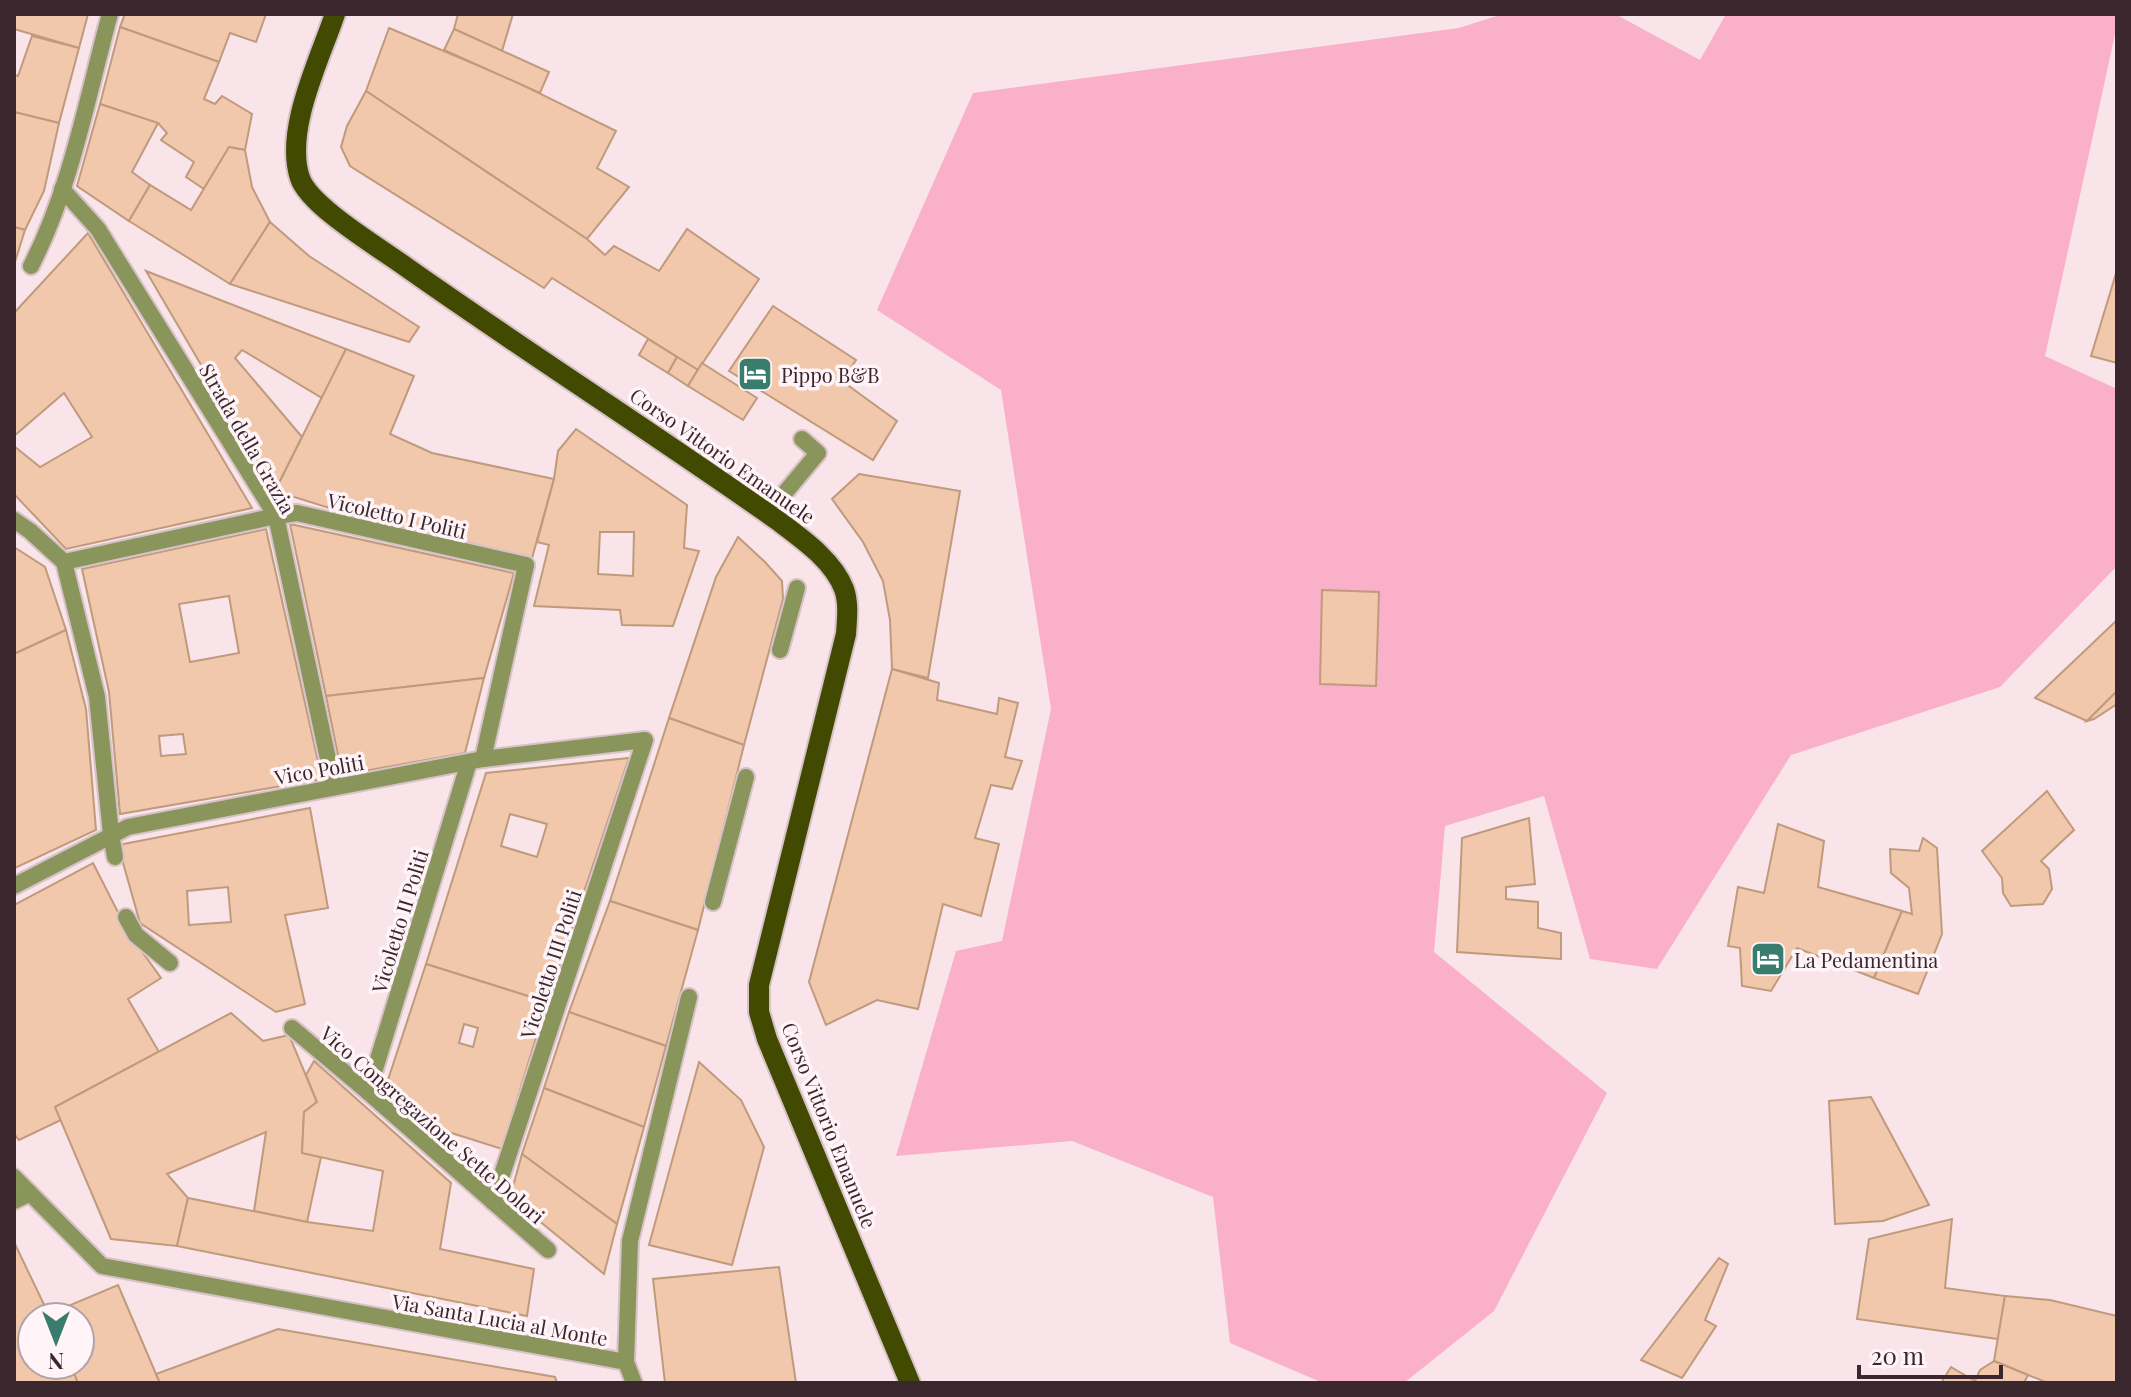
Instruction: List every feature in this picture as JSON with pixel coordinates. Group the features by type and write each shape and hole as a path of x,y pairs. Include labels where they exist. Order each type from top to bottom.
{"main road":[{"name":"Corso Vittorio Emanuele","path":"335,14 298,129 296,153 300,177 311,195 449,297 768,513 808,544 832,569 844,588 848,606 846,634 759,985 759,1012 784,1084 910,1383"}],"street":[{"path":"31,266 62,189 110,14"},
{"name":"Strada della Grazia","path":"62,189 98,229 276,516 334,787"},
{"path":"768,513 818,453 802,439"},
{"name":"Vicoletto I Politi","path":"64,562 297,513 526,565 476,761"},
{"path":"14,520 64,562 97,697 115,857"},
{"path":"780,650 797,588"},
{"name":"Vico Politi","path":"14,886 128,827 476,761 645,740"},
{"name":"Vicoletto III Politi","path":"493,1202 645,740"},
{"name":"Vicoletto II Politi","path":"368,1092 476,761"},
{"path":"713,902 746,777"},
{"path":"126,917 136,935 170,963"},
{"name":"Via Santa Lucia al Monte","path":"14,1177 22,1198 102,1266 626,1362 630,1241 689,997"},
{"name":"Vico Congregazione Sette Dolori","path":"292,1028 548,1250"},
{"path":"626,1362 634,1383"}],"shaded area":[{"path":"1503,14 1615,14 1700,60 1726,14 2117,14 2045,356 2117,389 2117,566 2000,687 1791,755 1657,969 1590,959 1544,796 1445,826 1434,952 1607,1093 1494,1311 1404,1383 1323,1383 1230,1343 1213,1197 1072,1141 896,1156 956,951 1002,941 1051,709 1001,390 877,310 973,93 1459,28"}],"building":[{"path":"14,14 88,14 79,48 14,29"},
{"path":"125,14 266,14 256,42 230,33 219,62 120,27"},
{"path":"458,14 513,14 502,51 454,29"},
{"path":"120,27 219,62 204,99 215,104 222,96 252,114 245,150 229,147 204,189 186,177 194,162 161,140 167,133 158,123 100,104"},
{"path":"389,28 508,78 616,131 597,168 629,187 587,239 366,91"},
{"path":"454,29 549,72 540,93 444,50"},
{"path":"32,36 79,48 59,123 14,112 14,75 18,76"},
{"path":"366,91 587,239 605,255 614,246 659,271 687,229 759,279 698,370 552,278 544,288 350,166 341,147 347,126"},
{"path":"100,104 158,123 132,172 150,185 129,221 77,186"},
{"path":"14,112 59,123 44,191 25,230 14,227"},
{"path":"229,147 245,150 252,187 270,222 230,284 129,221 150,185 191,210"},
{"path":"270,222 309,256 419,327 409,342 230,284"},
{"path":"14,227 25,230 14,265"},
{"path":"88,233 252,508 66,549 14,494 14,446 40,467 92,437 64,393 14,436 14,313"},
{"path":"2117,270 2117,363 2091,356"},
{"path":"146,271 346,349 322,398 242,350 235,358 302,437 275,491"},
{"path":"773,306 856,360 842,381 897,421 873,460 729,371"},
{"path":"648,339 677,357 668,373 639,355"},
{"path":"346,349 414,376 390,434 432,453 554,479 532,558 403,531 275,491"},
{"path":"677,357 698,370 688,386 668,373"},
{"path":"702,363 757,398 743,420 688,386"},
{"path":"576,429 687,505 684,548 699,551 673,626 622,625 620,610 534,606 549,545 537,542 558,451","holes":["600,532 634,532 633,576 598,574"]},
{"path":"859,474 960,491 928,678 892,669 890,620 883,581 863,542 832,499"},
{"path":"290,524 514,573 484,678 326,696"},
{"path":"266,529 322,779 120,814 109,692 82,569","holes":["229,596 239,653 190,662 179,604","183,734 186,754 161,756 159,736"]},
{"path":"738,537 782,581 783,599 744,745 669,718 716,577"},
{"path":"14,547 45,567 66,630 14,654"},
{"path":"1322,590 1379,592 1376,686 1320,684"},
{"path":"2117,620 2117,691 2087,721 2035,698"},
{"path":"66,630 86,709 96,830 15,868 14,654"},
{"path":"892,669 939,683 937,700 997,714 999,698 1018,703 1005,757 1022,761 1012,789 991,785 975,838 999,844 981,916 943,904 918,1009 877,1000 826,1025 809,982"},
{"path":"484,678 465,753 342,775 326,696"},
{"path":"2117,691 2117,704 2087,721"},
{"path":"669,718 744,745 698,930 610,901"},
{"path":"629,758 547,1002 426,964 486,773","holes":["510,814 547,824 537,857 501,846"]},
{"path":"2047,791 2074,830 2041,861 2049,869 2052,889 2043,904 2011,906 2003,893 2002,878 1982,851"},
{"path":"310,808 328,908 285,915 305,1004 276,1012 140,923 118,845","holes":["228,887 231,922 189,925 187,891"]},
{"path":"1529,818 1535,884 1506,887 1506,899 1538,902 1538,928 1561,933 1561,959 1457,952 1462,838"},
{"path":"1778,824 1824,841 1818,887 1902,911 1874,978 1797,948 1771,991 1742,986 1740,948 1728,946 1738,887 1764,893"},
{"path":"1923,838 1937,848 1942,934 1918,994 1874,978 1902,911 1912,914 1909,888 1891,873 1890,849 1919,851"},
{"path":"93,863 128,932 161,978 128,999 159,1052 55,1107 61,1120 19,1140 14,1134 14,905"},
{"path":"610,901 698,930 666,1046 569,1012"},
{"path":"426,964 547,1002 502,1149 414,1121 384,1092","holes":["464,1024 478,1028 473,1047 459,1043"]},
{"path":"569,1012 666,1046 644,1127 544,1088"},
{"path":"231,1013 263,1041 289,1035 317,1102 304,1112 302,1153 321,1157 307,1222 254,1211 266,1132 167,1174 188,1198 177,1246 111,1239 55,1107"},
{"path":"314,1061 451,1183 440,1249 534,1269 527,1316 177,1246 188,1198 307,1222 373,1231 383,1171 302,1153 304,1112 317,1102 306,1075"},
{"path":"699,1062 741,1100 764,1147 732,1265 649,1245"},
{"path":"544,1088 644,1127 617,1224 522,1154"},
{"path":"1871,1097 1929,1205 1883,1221 1835,1224 1829,1101"},
{"path":"522,1154 617,1224 604,1274 510,1197"},
{"path":"1952,1219 1945,1288 2005,1296 1998,1339 1857,1319 1869,1239"},
{"path":"14,1242 42,1301 16,1301 16,1381 78,1383 14,1383"},
{"path":"1719,1258 1728,1264 1705,1320 1716,1326 1682,1378 1641,1360"},
{"path":"779,1267 796,1383 665,1383 653,1279"},
{"path":"118,1285 160,1383 78,1383 96,1381 96,1301 80,1301"},
{"path":"2005,1296 2050,1300 2117,1316 2117,1383 2048,1383 1994,1361"},
{"path":"278,1329 555,1377 557,1383 160,1383 156,1374"},
{"path":"1994,1361 2028,1375 2024,1383 1941,1383 1951,1367 1975,1381 1980,1370"}],"place":[{"name":"Pippo B&B","path":"755,374"},
{"name":"La Pedamentina","path":"1768,959"}]}
